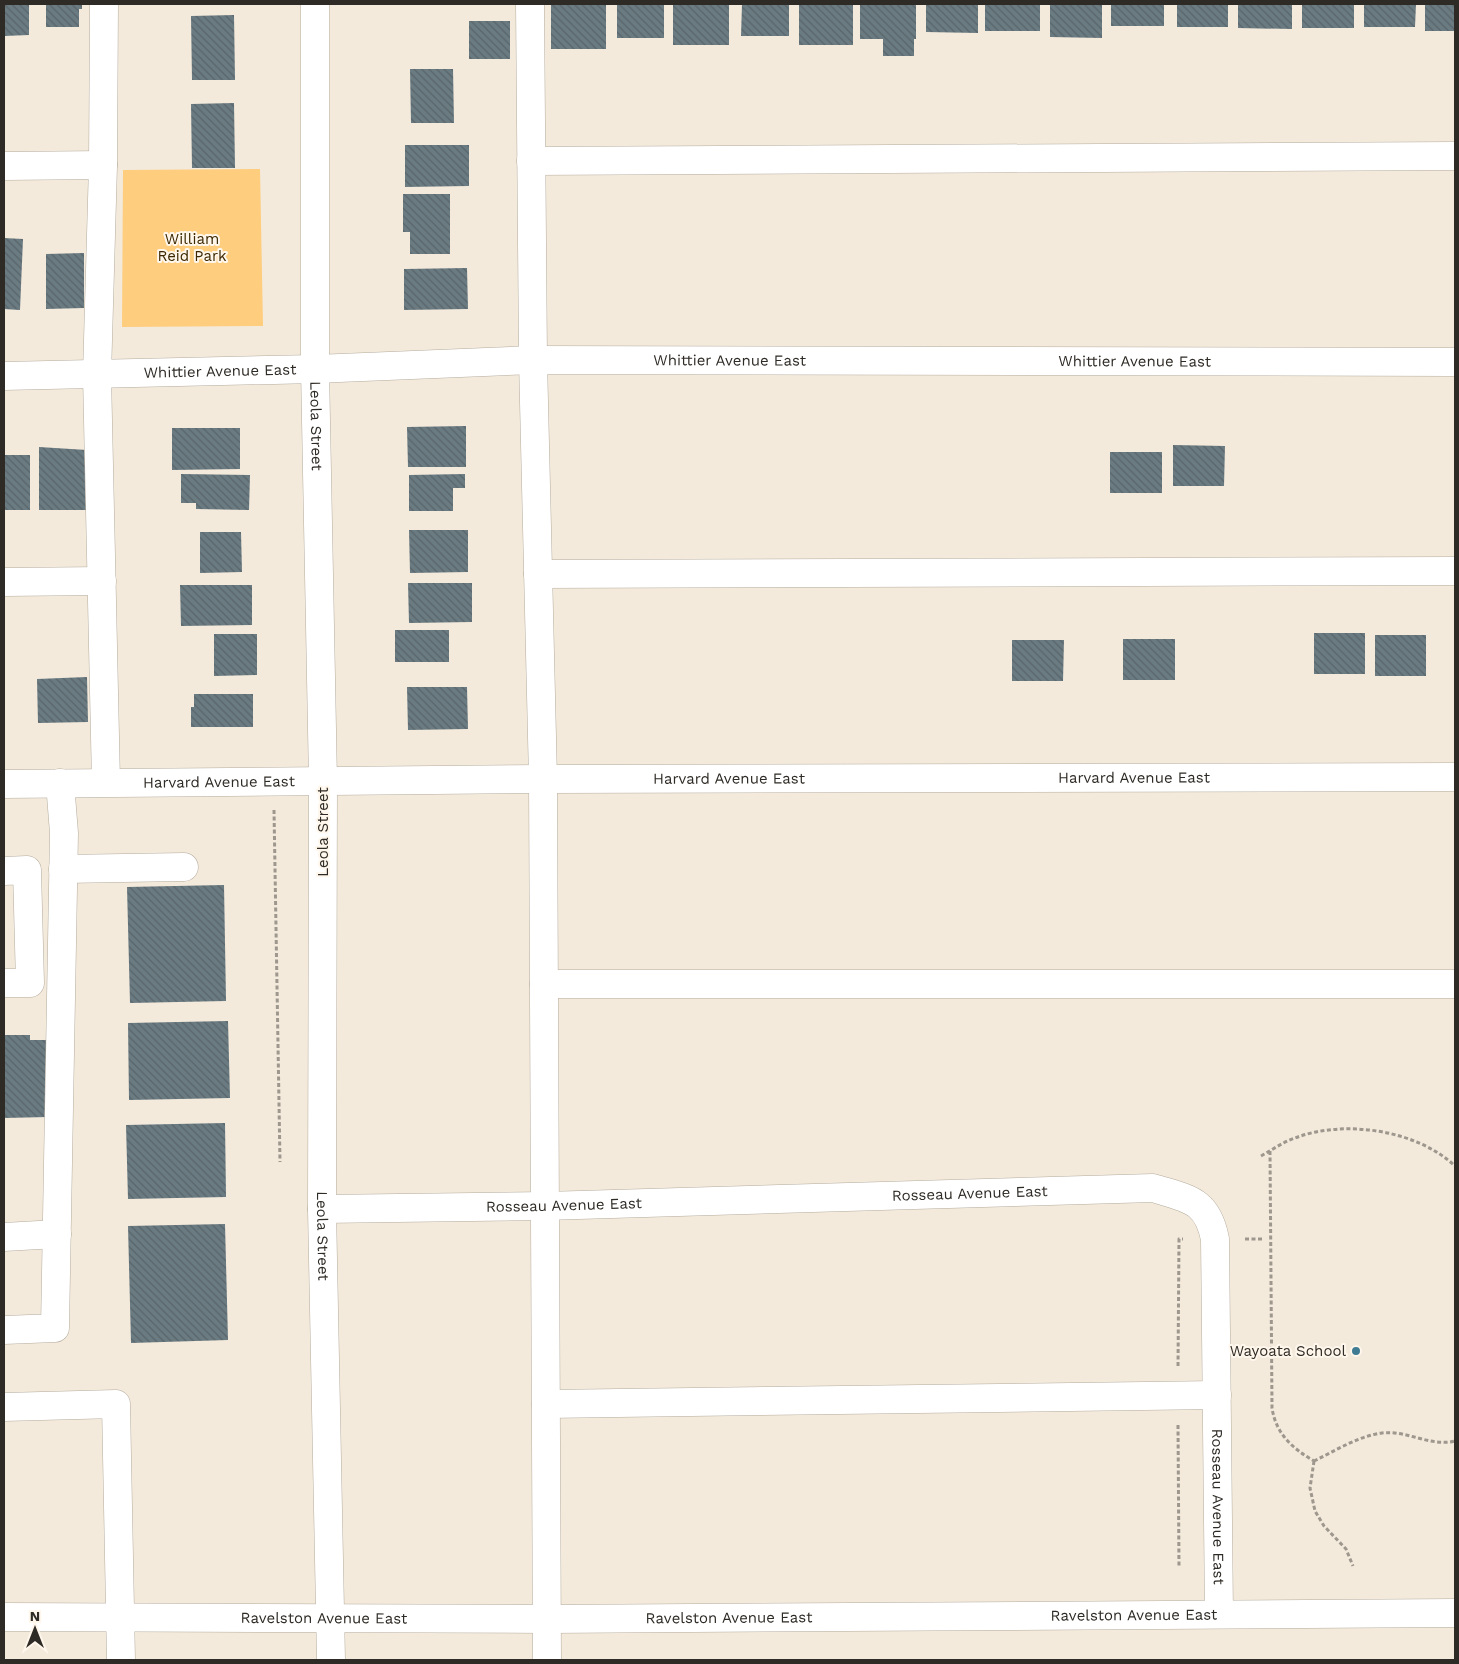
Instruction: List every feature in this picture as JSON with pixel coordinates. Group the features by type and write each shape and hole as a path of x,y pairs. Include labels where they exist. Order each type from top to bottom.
{"street":[{"path":"104,4 103,166 97,375 106,782"},
{"name":"Leola Street","path":"315,4 315,369 323,781 322,1209 331,1660"},
{"path":"530,4 533,360 543,779 548,1660"},
{"path":"531,161 1455,156"},
{"path":"4,166 103,166"},
{"name":"Whittier Avenue East","path":"4,376 315,369 533,360 1455,362"},
{"path":"538,574 1455,571"},
{"path":"4,582 102,582"},
{"name":"Harvard Avenue East","path":"4,784 543,779 1455,777"},
{"path":"4,1330 55,1328 64,833 60,784"},
{"path":"63,869 184,867"},
{"path":"4,871 27,870 30,983 4,983"},
{"path":"544,984 1455,984"},
{"name":"Rosseau Avenue East","path":"322,1209 545,1206 1153,1188 1199,1204 1212,1222 1215,1239 1219,1614"},
{"path":"4,1237 57,1234"},
{"path":"546,1404 1217,1395"},
{"path":"4,1407 116,1404 122,1660"},
{"name":"Ravelston Avenue East","path":"4,1617 548,1619 1455,1613"}],"path":[{"path":"274,782 280,1162"},
{"path":"1261,1156 1294,1138 1307,1134 1360,1130 1400,1136 1419,1143 1437,1152 1455,1166"},
{"path":"1270,1151 1272,1408 1276,1427 1283,1436 1297,1451 1314,1461"},
{"path":"1314,1461 1353,1442 1383,1432 1401,1434 1434,1442 1455,1441"},
{"path":"1314,1461 1310,1488 1316,1511 1324,1526 1346,1549 1353,1566"}],"green space":[{"name":"William Reid Park","path":"260,169 263,326 122,327 123,170"}],"building":[{"path":"4,4 29,4 29,35 4,36"},
{"path":"46,4 82,4 82,9 79,9 79,27 46,27"},
{"path":"551,4 606,4 606,49 551,49"},
{"path":"617,4 664,4 664,38 617,38"},
{"path":"673,4 729,4 729,45 673,45"},
{"path":"742,4 789,4 789,36 741,36"},
{"path":"799,4 853,4 853,45 799,45"},
{"path":"860,4 916,4 914,56 883,56 883,39 860,39"},
{"path":"926,4 978,4 978,33 926,32"},
{"path":"985,4 1040,4 1040,31 985,31"},
{"path":"1050,4 1102,4 1102,38 1050,37"},
{"path":"1111,4 1164,4 1164,26 1111,26"},
{"path":"1177,4 1228,4 1228,27 1177,27"},
{"path":"1238,4 1292,4 1292,29 1238,28"},
{"path":"1302,4 1354,4 1354,28 1302,28"},
{"path":"1364,4 1416,4 1415,27 1364,27"},
{"path":"1425,4 1455,4 1455,31 1425,31"},
{"path":"234,15 235,80 192,80 191,16"},
{"path":"469,21 510,21 510,59 469,59"},
{"path":"410,69 453,69 454,123 411,123"},
{"path":"234,103 235,168 192,168 191,104"},
{"path":"405,145 469,145 469,186 405,187"},
{"path":"403,194 450,194 450,254 410,254 410,232 403,232"},
{"path":"4,238 23,239 20,310 4,309"},
{"path":"84,253 84,308 46,309 46,254"},
{"path":"467,268 468,309 404,310 404,269"},
{"path":"466,426 466,467 408,467 407,427"},
{"path":"172,428 240,428 240,469 172,470"},
{"path":"1173,445 1225,446 1224,486 1173,486"},
{"path":"39,447 87,450 87,510 39,510"},
{"path":"1110,452 1162,452 1162,493 1110,493"},
{"path":"4,455 30,455 30,510 4,510"},
{"path":"181,474 250,475 249,510 196,509 196,503 181,503"},
{"path":"465,474 465,488 453,488 453,511 409,511 409,475"},
{"path":"409,530 468,530 468,572 410,573"},
{"path":"200,532 241,532 242,572 200,573"},
{"path":"408,583 472,583 472,622 409,623"},
{"path":"180,585 252,585 252,625 181,626"},
{"path":"395,630 449,630 449,662 395,662"},
{"path":"1314,633 1365,633 1365,674 1314,674"},
{"path":"214,634 257,634 257,675 214,676"},
{"path":"1375,635 1426,635 1426,676 1375,676"},
{"path":"1123,639 1175,639 1175,680 1123,680"},
{"path":"1012,640 1064,640 1063,681 1012,681"},
{"path":"87,677 88,722 38,723 37,679"},
{"path":"407,687 467,687 468,729 408,730"},
{"path":"194,694 253,694 253,727 191,727 191,707 194,707"},
{"path":"224,885 226,1001 130,1003 127,887"},
{"path":"228,1021 230,1098 129,1100 128,1023"},
{"path":"4,1035 30,1035 30,1040 48,1040 48,1117 4,1118"},
{"path":"225,1123 226,1197 128,1199 126,1125"},
{"path":"225,1224 228,1340 131,1343 128,1226"}],"place":[{"name":"Wayoata School","path":"1356,1351"}]}
